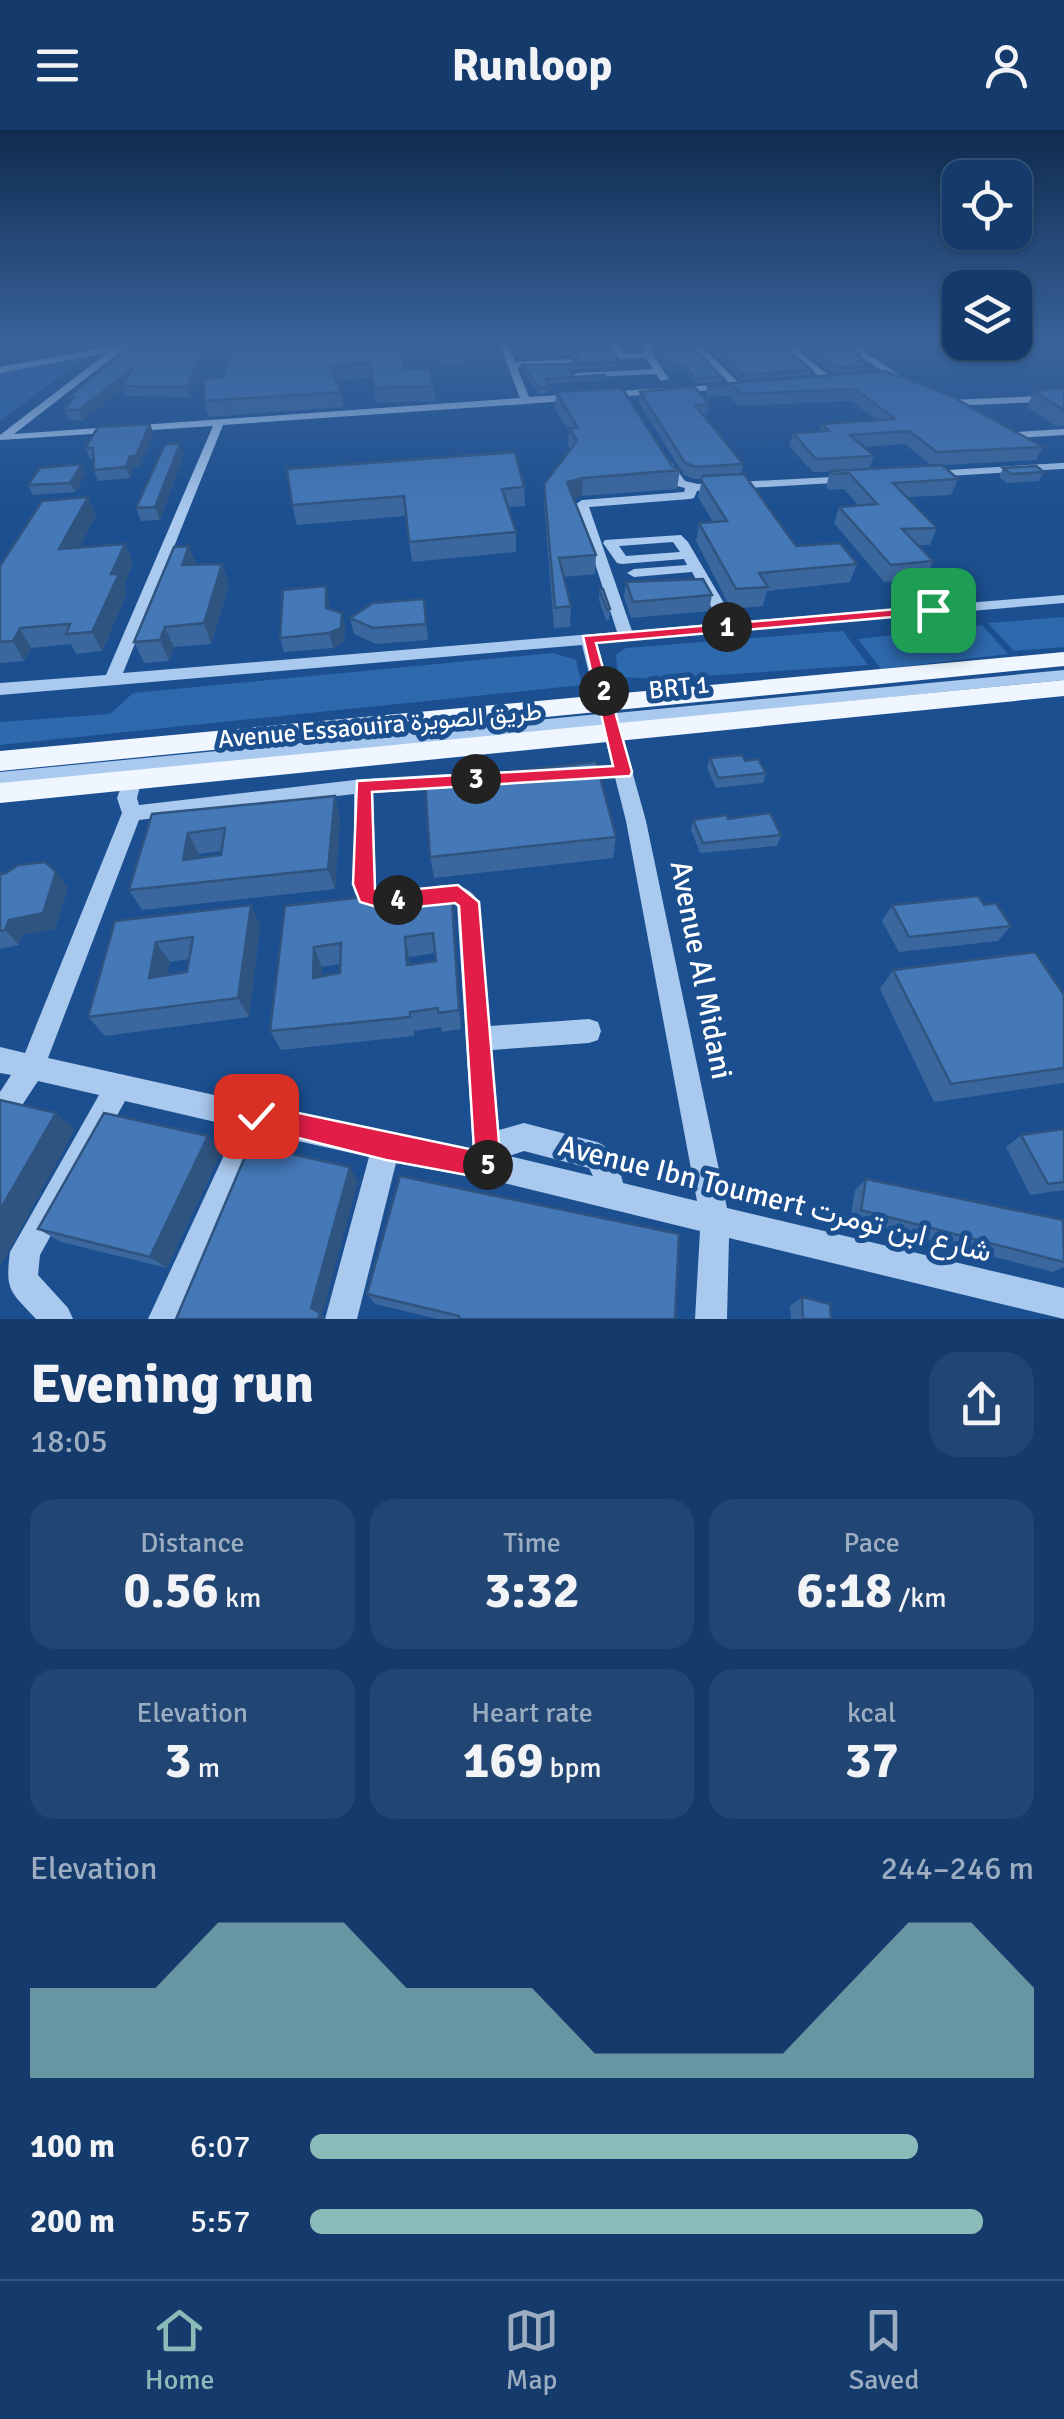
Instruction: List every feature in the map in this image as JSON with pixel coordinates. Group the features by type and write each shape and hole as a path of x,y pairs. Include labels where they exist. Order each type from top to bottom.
{"main road":[{"name":"Avenue Essaouira طريق الصويرة","path":"0,793 1064,659"},
{"name":"Avenue Essaouira طريق الصويرة","path":"0,762 1064,688"}],"street":[{"path":"1,439 51,400"},
{"path":"1,439 520,400"},
{"path":"628,400 632,408"},
{"path":"944,400 979,418"},
{"path":"950,403 1007,400"},
{"path":"112,680 219,423"},
{"path":"1034,448 1012,433 1064,432"},
{"path":"660,452 678,480 690,488 869,478"},
{"path":"1048,457 1062,468"},
{"path":"908,476 1062,468"},
{"path":"626,636 582,504 690,495 690,488"},
{"path":"692,562 622,560 610,543 676,538 692,562 698,586 730,627"},
{"path":"634,573 692,562"},
{"path":"0,689 1064,599"},
{"name":"Avenue Al Midani","path":"588,639 611,718 614,772 715,1220 711,1319"},
{"name":"BRT 1","path":"0,779 1064,675"},
{"path":"0,1116 32,1067 132,813 127,798 133,778"},
{"path":"132,813 363,786 474,780"},
{"path":"0,1060 386,1147 490,1166 468,902 458,894 387,901 367,896 363,884 363,786"},
{"path":"478,1039 589,1031"},
{"path":"57,1319 22,1281 25,1252 119,1087"},
{"path":"164,1319 256,1116"},
{"name":"Avenue Ibn Toumert شارع ابن تومرت","path":"490,1166 501,1142 524,1136 597,1156 604,1166 612,1196 1064,1304"},
{"path":"342,1319 386,1147"}],"shaded area":[{"path":"0,400 27,400 0,421"},
{"path":"1064,617 1064,647 1014,651 988,623"},
{"path":"982,625 1008,654 881,669 858,639"},
{"path":"843,631 868,665 659,679 618,677 616,655 626,648"},
{"path":"553,653 576,660 582,685 0,745 0,722 110,714 133,693"}],"building":[{"path":"71,400 91,400 79,410 64,410"},
{"path":"561,400 630,400 672,466 680,470 567,482 596,555 559,558 571,606 555,608 544,484 577,441 569,428 578,428"},
{"path":"645,400 706,400 709,404 695,405 743,464 696,467 685,463"},
{"path":"870,400 959,400 1043,447 937,452 909,431 850,435 874,456 816,459 793,433 829,431 822,424 895,419"},
{"path":"1049,400 1064,400 1064,410"},
{"path":"150,424 136,456 130,456 126,467 94,470 93,448 85,448 98,427"},
{"path":"165,444 180,444 155,507 136,508"},
{"path":"515,452 524,487 502,489 516,532 409,542 404,496 292,505 287,469"},
{"path":"82,464 70,483 28,485 40,468"},
{"path":"942,465 958,479 893,483 937,528 902,529 933,561 891,565 839,507 877,504 849,473 830,471"},
{"path":"1036,466 1044,472 1011,474 1003,468"},
{"path":"744,474 796,546 840,543 857,564 759,573 768,587 736,589 699,523 727,521 701,480 703,476"},
{"path":"88,497 59,549 125,544 111,574 119,574 92,632 66,634 70,624 20,628 13,641 0,642 0,566 42,501"},
{"path":"189,546 182,565 222,564 204,623 165,627 160,640 134,642 174,547"},
{"path":"703,579 712,595 633,602 626,582"},
{"path":"326,586 326,608 342,613 341,628 280,638 283,590"},
{"path":"599,589 603,589 610,609 607,610"},
{"path":"424,599 426,624 373,628 350,618 373,603"},
{"path":"742,755 745,761 758,759 766,773 718,778 710,758"},
{"path":"596,762 616,837 430,857 425,781"},
{"path":"335,796 328,869 129,890 152,814","holes":["225,828 221,855 183,860 188,833"]},
{"path":"770,813 781,835 703,843 693,820 726,815 728,819"},
{"path":"45,862 56,872 43,913 9,920 5,930 0,931 0,874 18,865"},
{"path":"451,887 459,1010 438,1013 438,1008 410,1012 410,1017 270,1031 285,906","holes":["433,933 436,961 407,965 405,937","341,943 340,973 313,978 314,947"]},
{"path":"978,896 984,905 996,903 1011,926 909,937 892,905"},
{"path":"251,905 238,998 88,1017 115,921","holes":["193,937 187,972 149,978 156,942"]},
{"path":"1035,952 1064,995 1064,1068 951,1084 893,970"},
{"path":"0,1100 56,1113 0,1210"},
{"path":"104,1113 208,1136 150,1257 38,1229"},
{"path":"1064,1129 1064,1182 1048,1184 1021,1135"},
{"path":"250,1145 350,1167 311,1308 320,1313 318,1319 176,1319"},
{"path":"400,1176 679,1234 675,1319 459,1319 367,1294"},
{"path":"866,1179 1063,1220 1064,1262 861,1210"},
{"path":"802,1297 830,1304 831,1319 803,1319"}],"route":[{"path":"256,1116 488,1166 468,902 458,894 387,901 367,896 363,884 363,786 624,772 588,639 933,610"}]}
